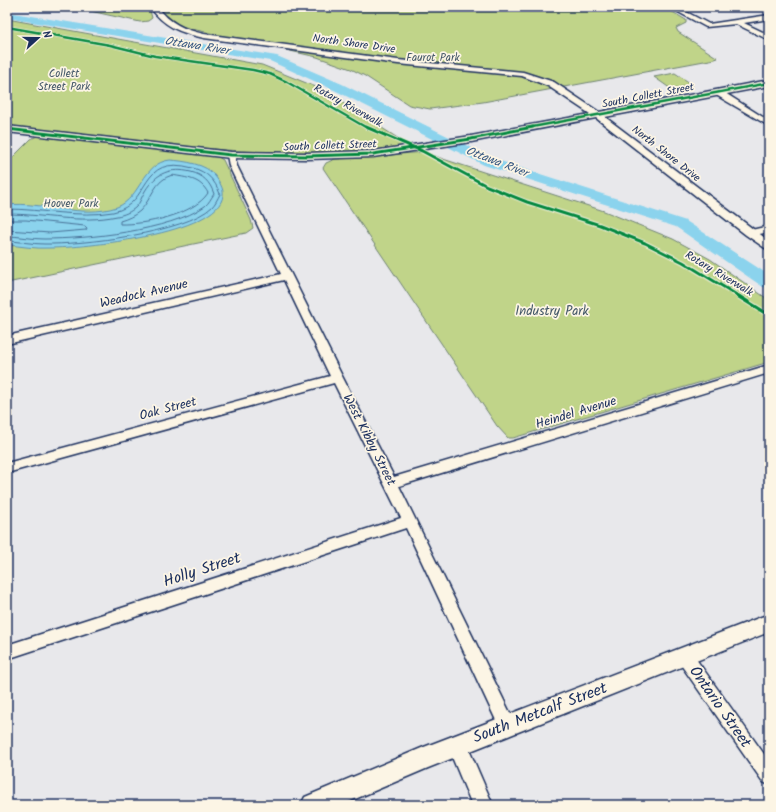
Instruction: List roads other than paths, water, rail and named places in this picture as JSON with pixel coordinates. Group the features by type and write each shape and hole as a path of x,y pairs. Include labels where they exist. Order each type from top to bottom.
{"main road":[{"name":"South Metcalf Street","path":"313,805 456,745 769,623"}],"street":[{"name":"North Shore Drive","path":"154,7 161,18 174,26 198,34 223,39 378,59 507,72 530,76 560,88 769,246"},
{"path":"672,7 708,26 769,17"},
{"path":"738,22 769,38"},
{"name":"South Collett Street","path":"7,129 231,155 328,156 381,154 471,139 769,83"},
{"path":"719,92 769,124"},
{"name":"West Kibby Street","path":"231,155 233,166 337,378 391,483 507,725"},
{"path":"750,233 769,229"},
{"name":"Weadock Avenue","path":"7,340 287,276"},
{"name":"Heindel Avenue","path":"391,483 509,449 769,369"},
{"name":"Oak Street","path":"7,468 337,378"},
{"name":"Holly Street","path":"7,652 409,521"},
{"name":"Ontario Street","path":"685,657 769,776"},
{"path":"456,745 483,805"}],"water":[{"path":"170,160 182,161 201,166 211,172 220,183 223,195 216,208 199,220 175,229 118,242 44,248 7,245 7,205 35,205 76,211 103,210 117,207 125,203 153,167"}],"waterway":[{"name":"Ottawa River","path":"7,15 273,58 338,87 489,162 681,224 769,283"}],"park label":[{"name":"Faurot Park","path":"433,58"},
{"name":"Collett Street Park","path":"64,80"},
{"name":"Hoover Park","path":"71,204"},
{"name":"Industry Park","path":"552,311"}]}
